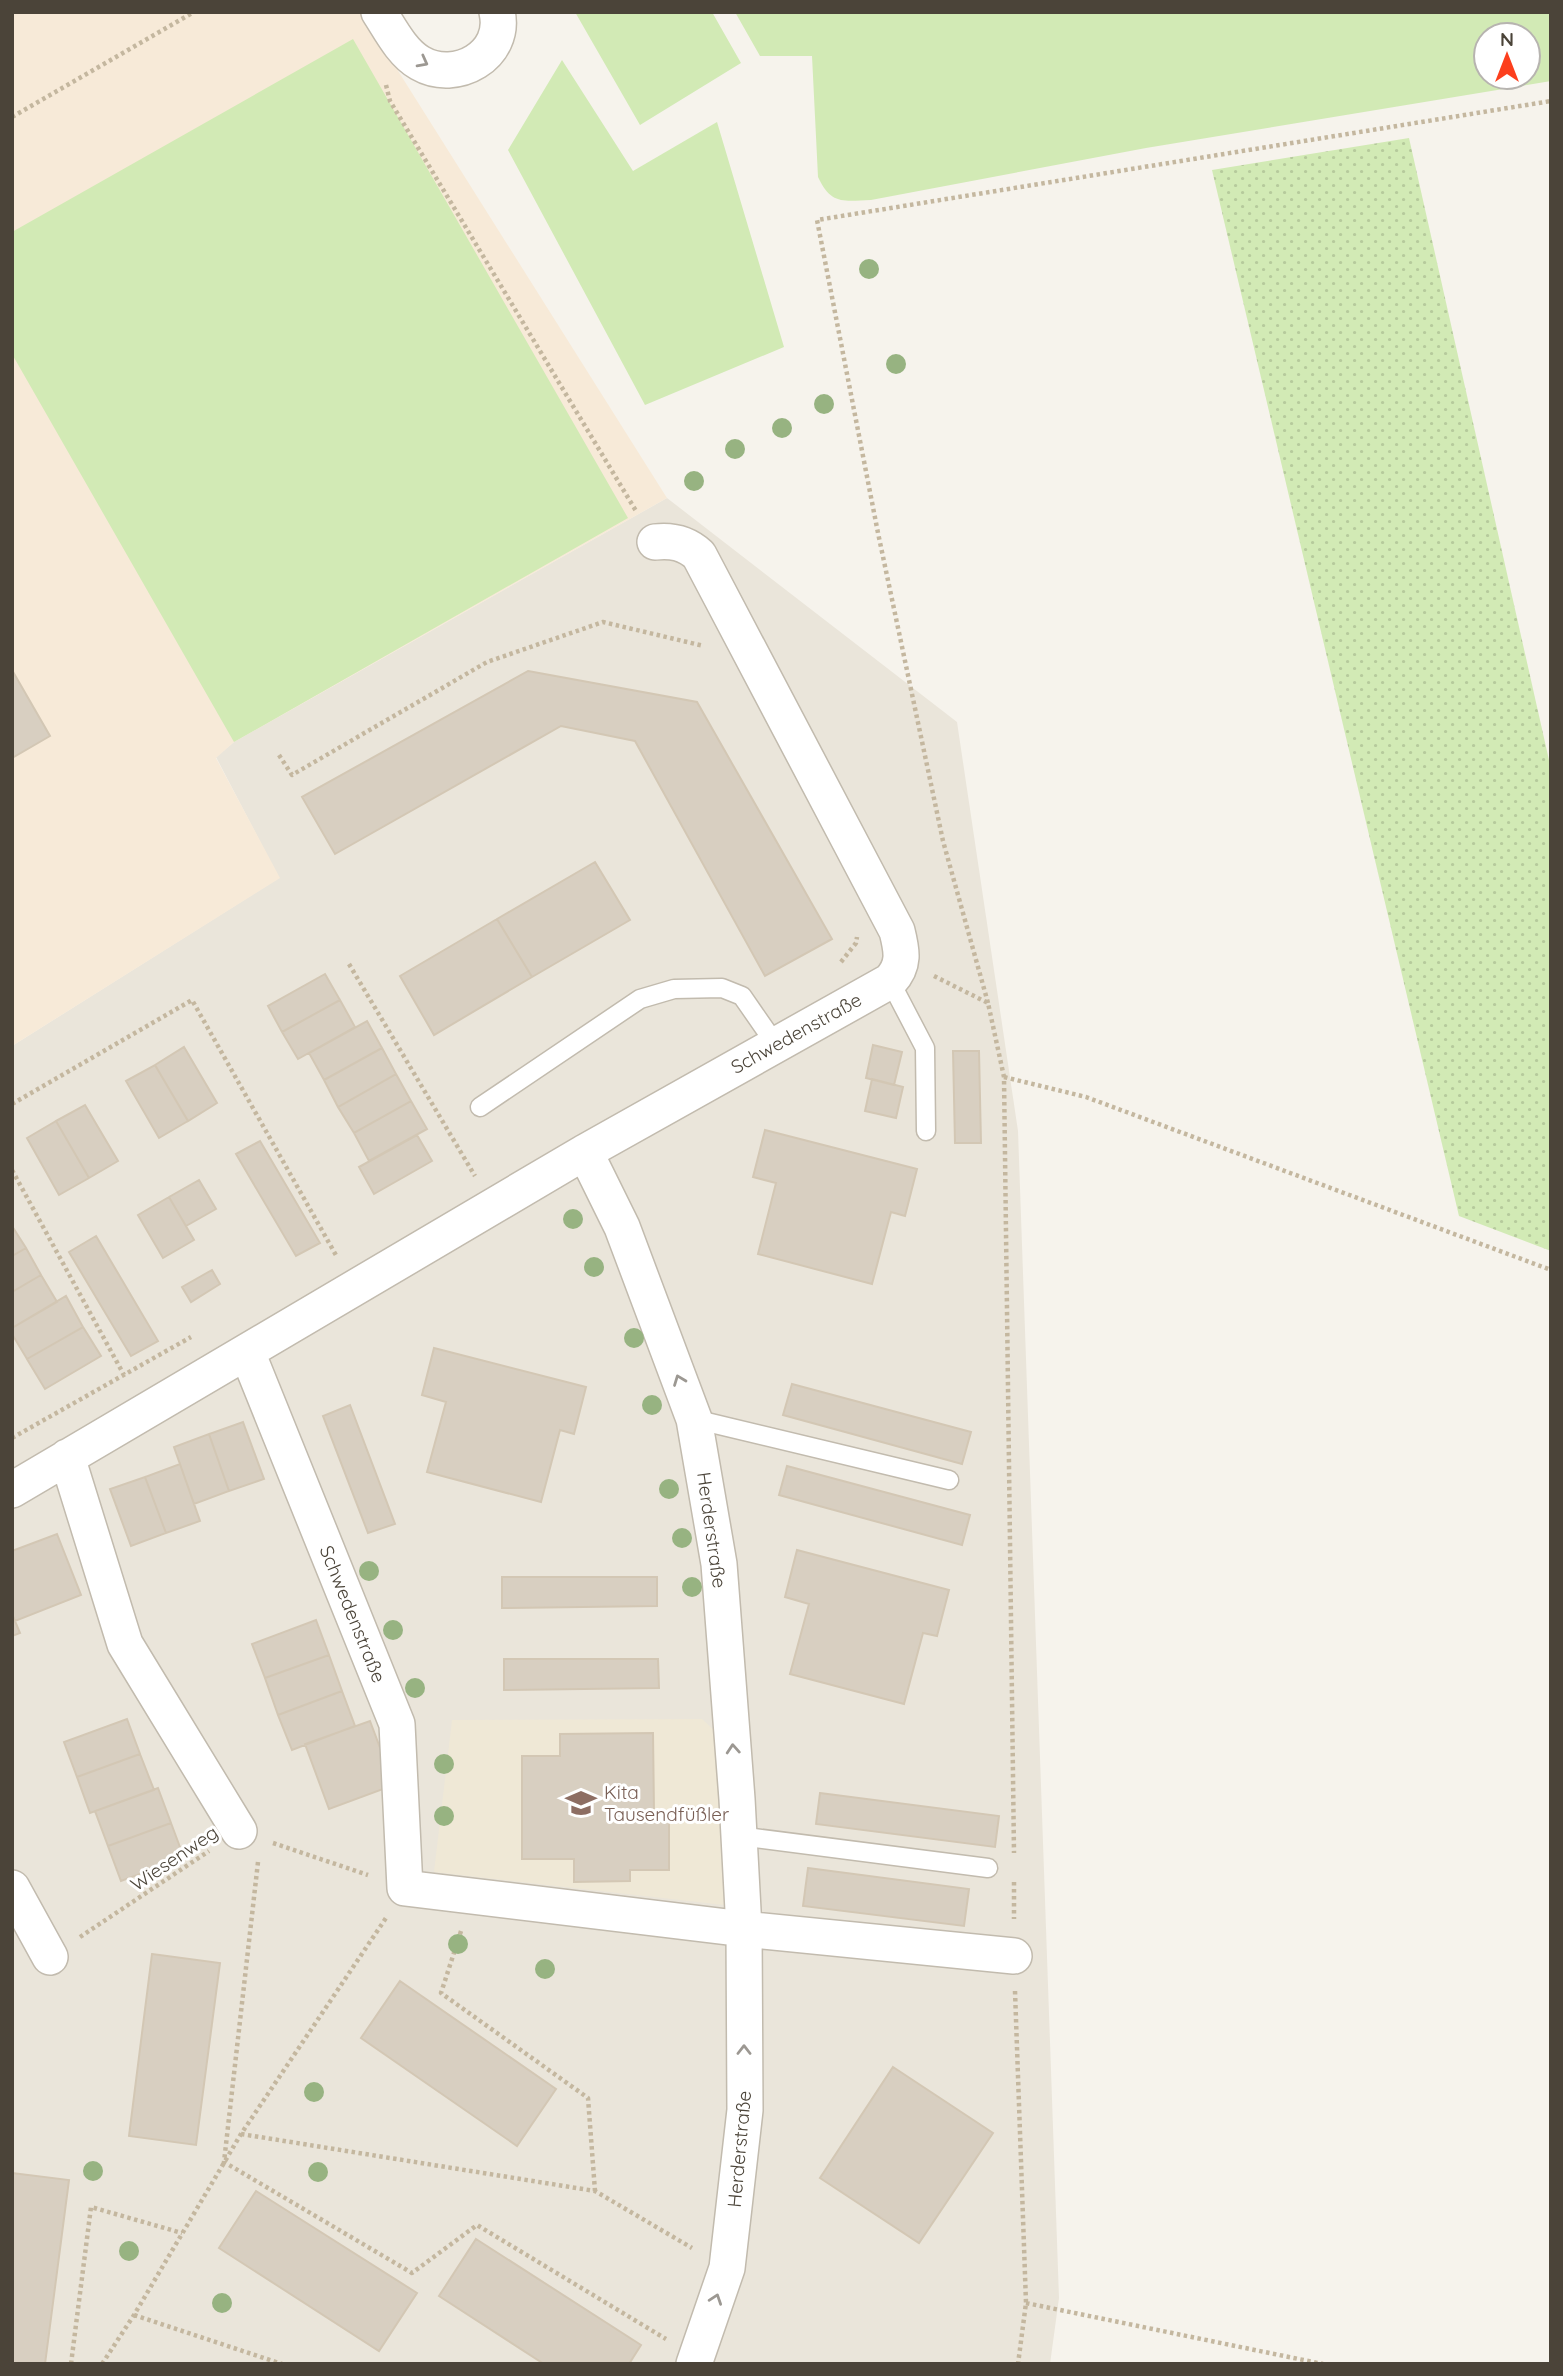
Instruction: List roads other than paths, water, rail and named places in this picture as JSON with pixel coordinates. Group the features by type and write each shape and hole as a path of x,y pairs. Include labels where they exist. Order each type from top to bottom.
{"street":[{"path":"379,12 400,45 420,63 440,70 464,69 483,58 495,38 498,19 496,12"},
{"path":"654,542 679,543 699,555 897,931 901,946 895,970"},
{"name":"Schwedenstraße","path":"12,1489 586,1152 776,1045 895,970"},
{"name":"Herderstraße","path":"586,1152 622,1227 694,1419 719,1564 744,1929 745,2110 727,2268 695,2360"},
{"name":"Schwedenstraße","path":"247,1352 397,1724 405,1888 744,1929"},
{"path":"67,1457 125,1644 250,1834"},
{"path":"12,1888 50,1957"},
{"path":"744,1929 1014,1955"}],"lane":[{"path":"895,970 925,1048 926,1131"},
{"path":"480,1107 640,999 674,989 722,988 742,996 776,1045"},
{"path":"694,1419 949,1480"},
{"path":"739,1836 988,1868"}],"place":[{"name":"Kita Tausendfüßler","path":"581,1803"}]}
